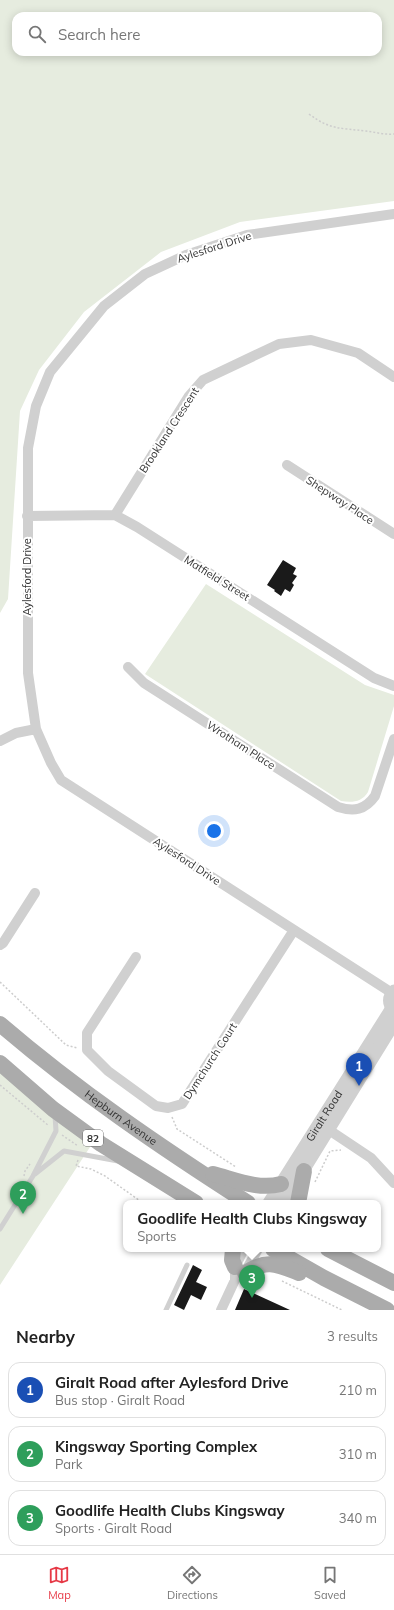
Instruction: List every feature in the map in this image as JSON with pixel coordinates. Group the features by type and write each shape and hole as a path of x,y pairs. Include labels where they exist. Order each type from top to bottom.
{"main road":[{"name":"Hepburn Avenue","path":"0,1024 67,1079 120,1118 196,1170 243,1200"},
{"name":"82","path":"0,1063 53,1109 101,1144 191,1200"},
{"path":"196,1170 255,1185 271,1186 281,1184"},
{"path":"299,1200 304,1171"},
{"path":"233,1252 232,1260 238,1274 260,1264 265,1264 280,1265 305,1275 324,1278"},
{"path":"278,1252 324,1278 387,1310"},
{"path":"334,1252 394,1283"}],"street":[{"name":"Aylesford Drive","path":"393,992 61,780 36,729 28,673 27,516 28,448 36,406 50,372 104,306 145,274 186,255 247,235 394,214"},
{"name":"Brookland Crescent","path":"115,515 189,396 203,380 278,344 311,340 358,353 394,377"},
{"name":"Shepway Place","path":"287,465 394,534"},
{"name":"Matfield Street","path":"27,516 115,515 137,527 374,678 394,686"},
{"name":"Wrotham Place","path":"128,667 144,683 338,807 349,810 360,808 370,803 375,796 394,739"},
{"path":"0,741 16,733 36,729"},
{"path":"0,945 3,943 35,893"},
{"name":"Dymchurch Court","path":"168,1108 182,1104 294,930"},
{"path":"136,957 87,1033 87,1050 108,1071 156,1106 168,1108"},
{"path":"393,992 389,1001 393,1009"},
{"name":"Giralt Road","path":"285,1200 304,1171 324,1126 393,1009"},
{"name":"Giralt Road","path":"271,1200 324,1126 394,1023"},
{"path":"324,1126 371,1158 394,1183"},
{"path":"221,1310 238,1274 243,1252"},
{"path":"238,1274 256,1252"}],"lane":[{"path":"0,1229 33,1176 56,1131 56,1122 53,1109"},
{"path":"33,1176 64,1150 135,1165"},
{"path":"166,1310 187,1265"}],"path":[{"path":"309,114 318,121 342,130 394,134"},
{"path":"0,982 66,1045 87,1050"},
{"path":"168,1108 177,1129 241,1170"},
{"path":"315,1183 330,1151 342,1150"},
{"path":"23,1177 33,1159"}],"shaded area":[{"path":"0,0 394,0 394,201 240,222 161,252 84,312 39,370 20,411 8,599 0,613"},
{"path":"206,584 365,685 394,695 394,706 368,792 363,798 353,802 341,801 145,674"},
{"path":"0,1067 92,1144 0,1285"}],"building":[{"path":"283,560 296,568 293,574 297,576 292,583 294,585 290,592 285,589 281,596 267,585"},
{"path":"193,1265 202,1270 196,1282 207,1287 201,1300 191,1295 184,1310 174,1305"},
{"path":"244,1289 290,1310 235,1310"}],"place":[{"name":"Giralt Road after Aylesford Drive","path":"359,1086"},
{"name":"Kingsway Sporting Complex","path":"23,1214"},
{"name":"Goodlife Health Clubs Kingsway","path":"252,1298"}]}
